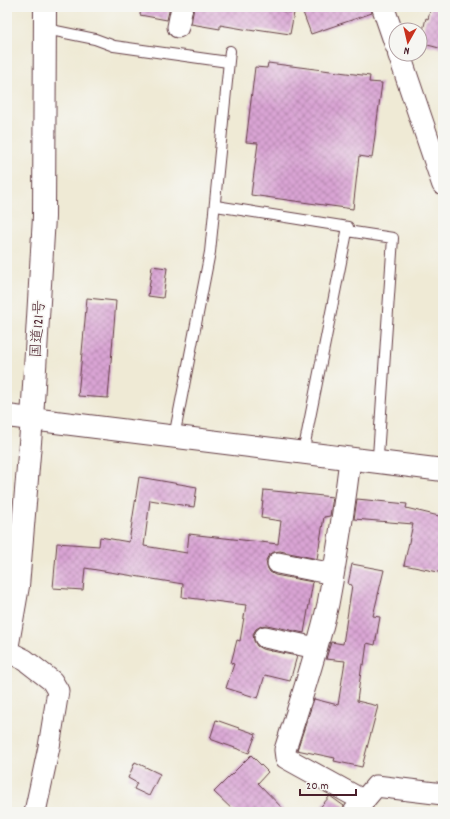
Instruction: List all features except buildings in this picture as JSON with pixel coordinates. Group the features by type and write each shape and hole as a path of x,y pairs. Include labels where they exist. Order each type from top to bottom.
{"main road":[{"name":"国道121号","path":"7,650 10,616 18,586 32,419 44,217 45,7"},
{"path":"383,7 388,22"},
{"path":"402,62 443,184"},
{"path":"7,416 350,460 443,470"}],"street":[{"path":"350,460 327,606 285,750 286,758 359,806 376,786 443,794"},
{"path":"278,563 333,574"},
{"path":"265,637 316,648"},
{"path":"7,650 25,660 52,681 58,691 49,746 35,812"}],"lane":[{"path":"46,29 95,39 114,46 228,62"},
{"path":"174,437 210,252 216,206 230,51"},
{"path":"216,206 348,226 303,453"},
{"path":"347,231 393,238 378,456"}]}
